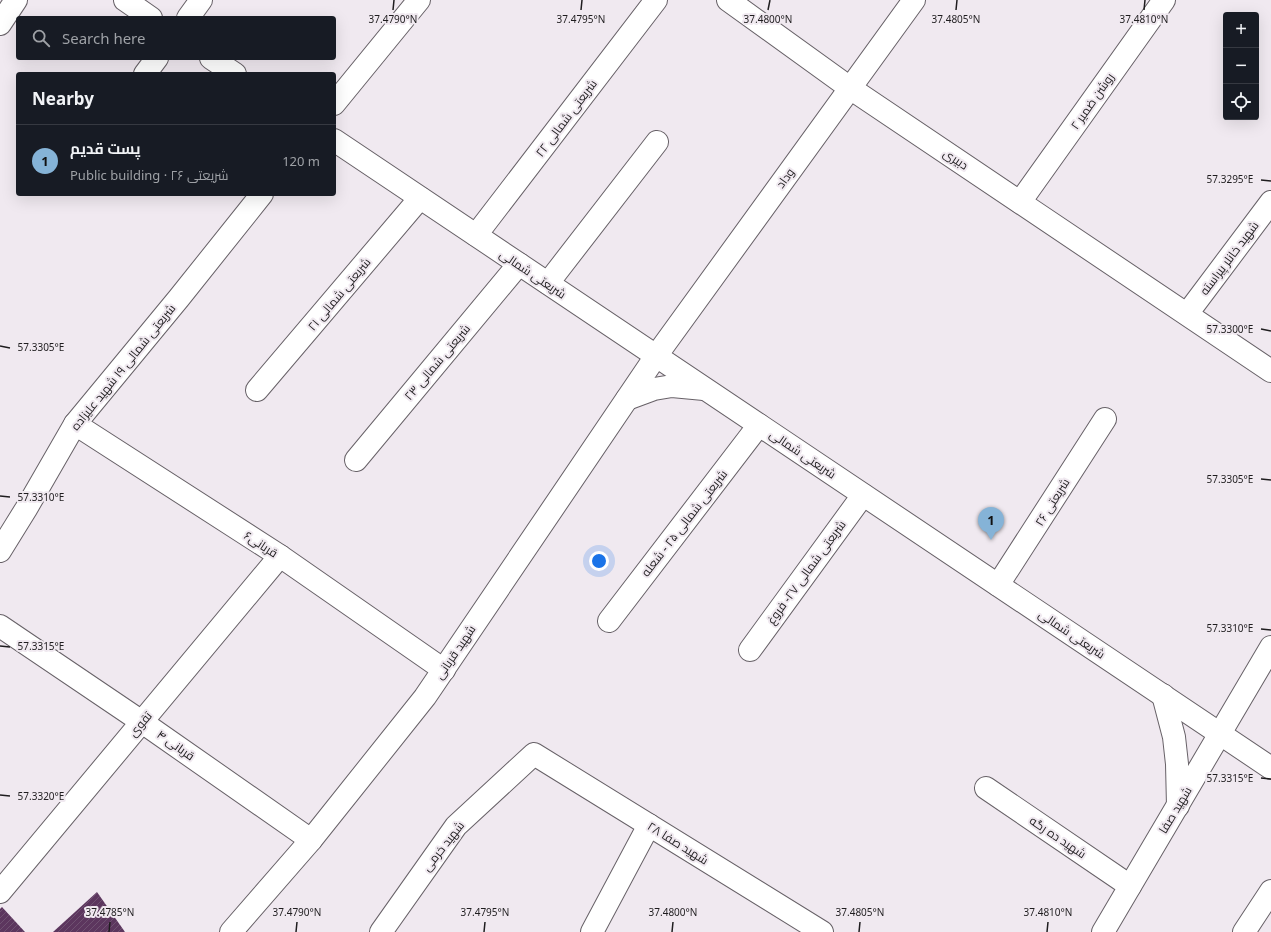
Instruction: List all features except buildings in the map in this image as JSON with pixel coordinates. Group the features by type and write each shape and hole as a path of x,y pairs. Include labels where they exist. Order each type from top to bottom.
{"street":[{"path":"0,24 16,0"},
{"path":"125,0 149,16"},
{"path":"189,16 201,0"},
{"path":"336,102 419,0"},
{"name":"شریعتی شمالی ٢٢","path":"476,235 656,0"},
{"name":"دبیری","path":"728,0 850,88 1271,371"},
{"name":"وداد","path":"656,356 914,0"},
{"name":"روشن ضمیر ۲","path":"1020,202 1164,0"},
{"path":"147,72 156,60"},
{"path":"214,60 232,72"},
{"name":"شریعتی شمالی","path":"336,141 1271,768"},
{"path":"548,283 657,142"},
{"name":"شریعتی شمالی ۱۹ شهید علیزاده","path":"0,551 75,424 260,196"},
{"name":"شریعتی شمالی ۲۱","path":"258,390 420,198"},
{"name":"شهید خانلر پیراسته","path":"1186,314 1271,202"},
{"name":"شریعتی شمالی ۲۳","path":"356,460 519,264"},
{"name":"شهید قربانی","path":"231,932 311,840 425,697 656,356"},
{"path":"627,399 654,389 672,386 705,388"},
{"name":"شریعتی ۲۶","path":"998,585 1105,419"},
{"name":"قربانی۶","path":"75,424 280,556 444,670"},
{"name":"شریعتی شمالی ۲۵ - شعله","path":"609,621 759,425"},
{"name":"شریعتی شمالی ۲۷- فروغ","path":"750,650 863,495"},
{"name":"تقوی","path":"0,892 280,556"},
{"name":"قربانی ۴","path":"0,626 142,722 311,840"},
{"name":"شهید صفا","path":"1103,932 1271,647"},
{"path":"1163,695 1174,737 1178,764 1178,806"},
{"name":"شهید صفا ۲۸","path":"534,754 822,932"},
{"name":"شهید خرمی","path":"381,932 456,826 534,754"},
{"name":"شهید ده رگه","path":"986,788 1130,886"},
{"path":"592,932 649,825"},
{"path":"1244,932 1271,891"}],"place":[{"name":"پست قدیم","path":"991,540"}]}
